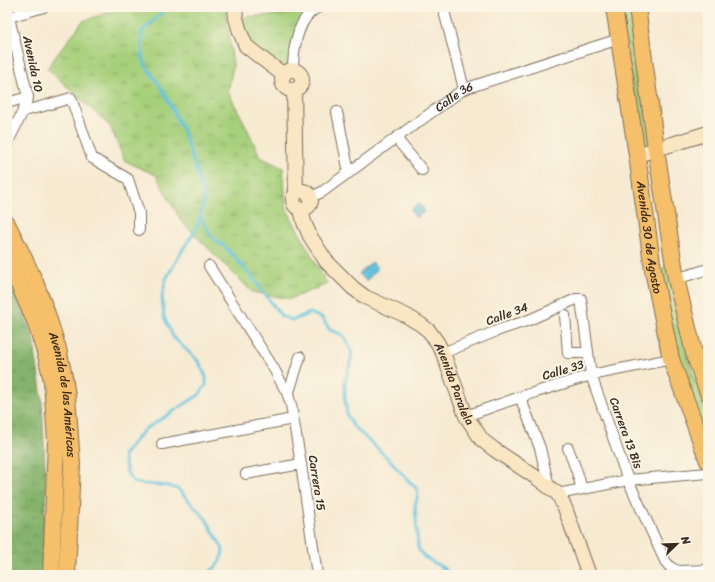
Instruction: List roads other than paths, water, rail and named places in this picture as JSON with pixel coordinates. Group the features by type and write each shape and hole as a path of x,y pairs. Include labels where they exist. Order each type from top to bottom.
{"main road":[{"path":"234,7 240,32 246,46 269,64 288,73 299,74 301,77 300,85 294,90 296,194 293,201 297,207 301,209 308,207 310,204 310,197 307,193 303,191 296,194"},
{"name":"Avenida 30 de Agosto","path":"614,7 637,155 652,270 671,359 708,461"},
{"name":"Avenida 30 de Agosto","path":"637,7 656,149 676,279 694,353 708,393"},
{"path":"637,155 708,133"},
{"name":"Avenida Paralela","path":"301,209 304,222 310,236 326,261 336,272 365,297 407,316 429,331 443,353 466,416 482,440 494,450 554,491"},
{"name":"Avenida de las Américas","path":"7,224 24,258 47,314 58,350 64,377 67,396 72,464 67,575"},
{"name":"Avenida de las Américas","path":"7,258 35,321 46,355 52,381 56,441 51,575"},
{"path":"554,491 565,508 589,575"}],"street":[{"path":"8,13 44,7"},
{"path":"288,73 300,28 310,12 319,7"},
{"path":"443,7 464,89"},
{"name":"Avenida 10","path":"7,144 28,97 8,13"},
{"name":"Calle 36","path":"310,197 322,192 464,89 619,39"},
{"path":"7,103 28,97"},
{"path":"23,111 40,108 71,98 92,158 128,179 139,213 139,230"},
{"path":"337,112 349,173"},
{"path":"396,138 422,170"},
{"name":"Carrera 15","path":"209,266 274,369 288,395 301,464 317,575"},
{"path":"676,279 708,269"},
{"name":"Calle 34","path":"443,353 499,330 529,320 576,299 581,299"},
{"name":"Carrera 13 Bis","path":"581,299 591,375 628,480 665,561 671,568 678,571 708,570"},
{"path":"565,315 568,353 588,353"},
{"path":"288,395 300,357"},
{"name":"Calle 33","path":"466,416 520,396 591,375 671,359"},
{"path":"520,396 540,448 554,491 582,489 628,480 708,473"},
{"path":"162,444 293,419"},
{"path":"568,448 582,489"},
{"path":"246,474 301,464"}],"water":[{"path":"419,204 425,211 416,218 411,210"},
{"path":"372,262 378,269 366,281 359,274"}],"waterway":[{"path":"169,7 142,31 142,56 146,66 163,90 183,131 204,199 200,217 194,232 166,279 162,296 164,317 173,337 199,362 206,377 206,385 199,395 144,430 123,455 128,475 135,483 168,486 178,489 206,519 223,549 223,552 220,561 214,569 195,575"},
{"path":"200,217 213,238 226,248 252,277 282,317 293,320 310,313 322,318 330,330 343,335 352,353 345,381 347,415 353,426 391,461 417,489 418,494 415,506 418,548 424,557 445,569 448,575"}]}
